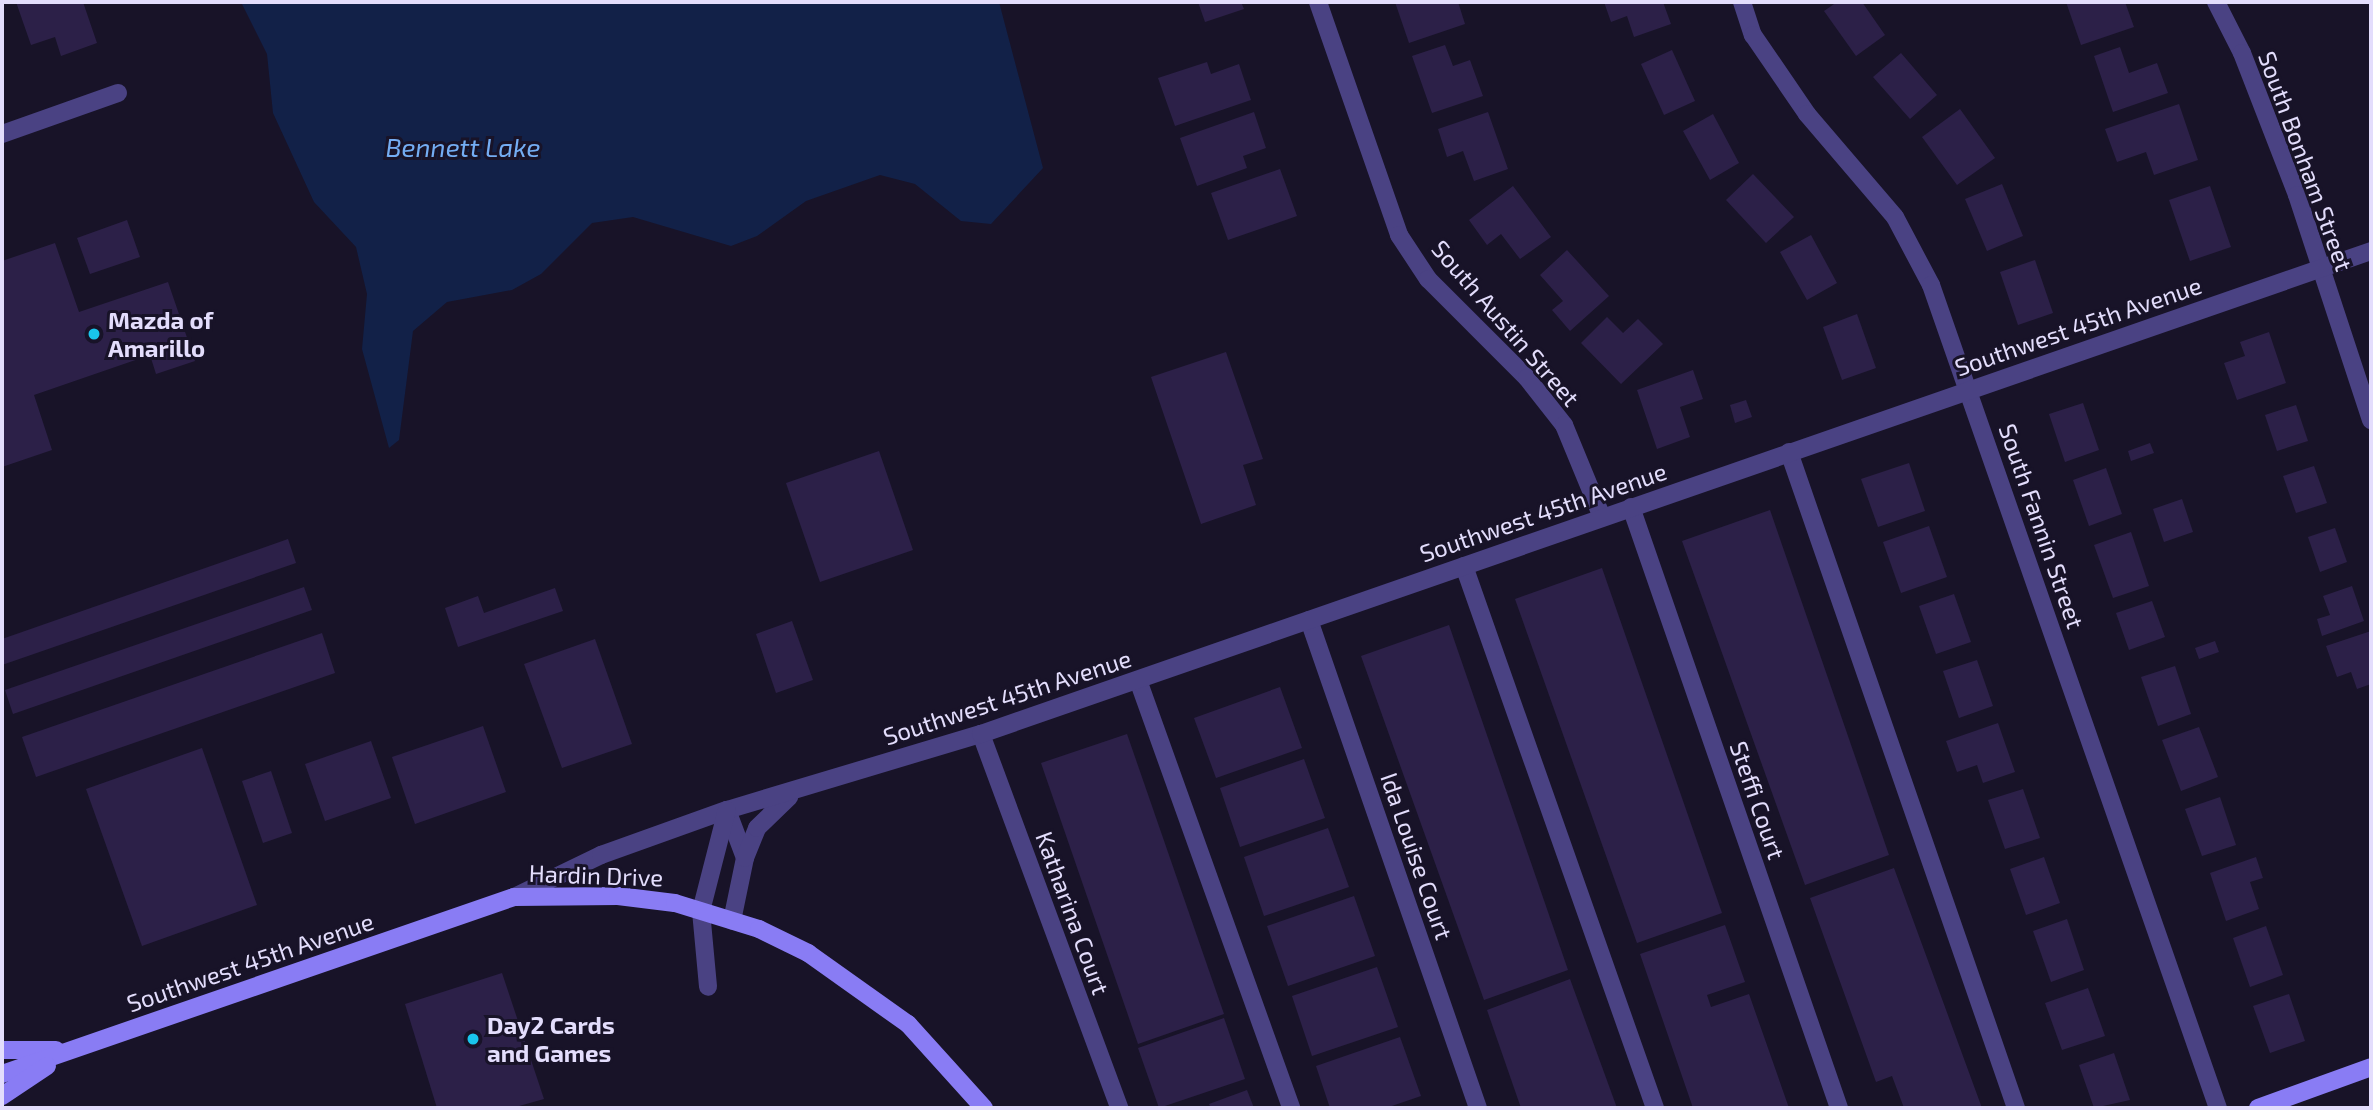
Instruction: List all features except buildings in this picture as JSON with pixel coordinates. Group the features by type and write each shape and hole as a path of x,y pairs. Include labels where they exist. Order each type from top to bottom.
{"main road":[{"name":"Hardin Drive","path":"514,897 618,896 701,911 808,953 863,988 945,1060 984,1108"},
{"name":"Southwest 45th Avenue","path":"2,1074 514,897"},
{"path":"2,1051 70,1050"},
{"path":"2,1096 70,1050"},
{"path":"2258,1108 2371,1067"}],"street":[{"name":"South Austin Street","path":"1318,2 1399,234 1428,279 1527,377 1564,425 1602,517"},
{"name":"South Fannin Street","path":"1742,2 1753,35 1807,114 1895,217 1931,285 2218,1108"},
{"name":"South Bonham Street","path":"2216,2 2242,53 2371,420"},
{"path":"2,134 118,93"},
{"name":"Southwest 45th Avenue","path":"514,897 601,855 727,810 981,734 2371,251"},
{"path":"1789,452 2016,1108"},
{"name":"Steffi Court","path":"1631,507 1839,1108"},
{"path":"1464,566 1655,1108"},
{"name":"Ida Louise Court","path":"1309,620 1478,1108"},
{"path":"1138,680 1291,1108"},
{"name":"Katharina Court","path":"981,734 1119,1108"},
{"path":"732,921 745,858 757,828 770,811 813,785"},
{"path":"727,810 745,858"},
{"path":"708,987 701,911 727,810"}],"water":[{"name":"Bennett Lake","path":"241,2 999,2 1043,168 991,224 961,221 915,184 880,175 806,201 757,236 731,246 633,217 592,223 541,274 512,290 447,302 413,331 399,440 389,448 362,349 367,294 356,247 314,202 273,113 267,54"}],"place":[{"name":"Mazda of Amarillo","path":"94,334"},
{"name":"Day2 Cards and Games","path":"473,1039"}]}
